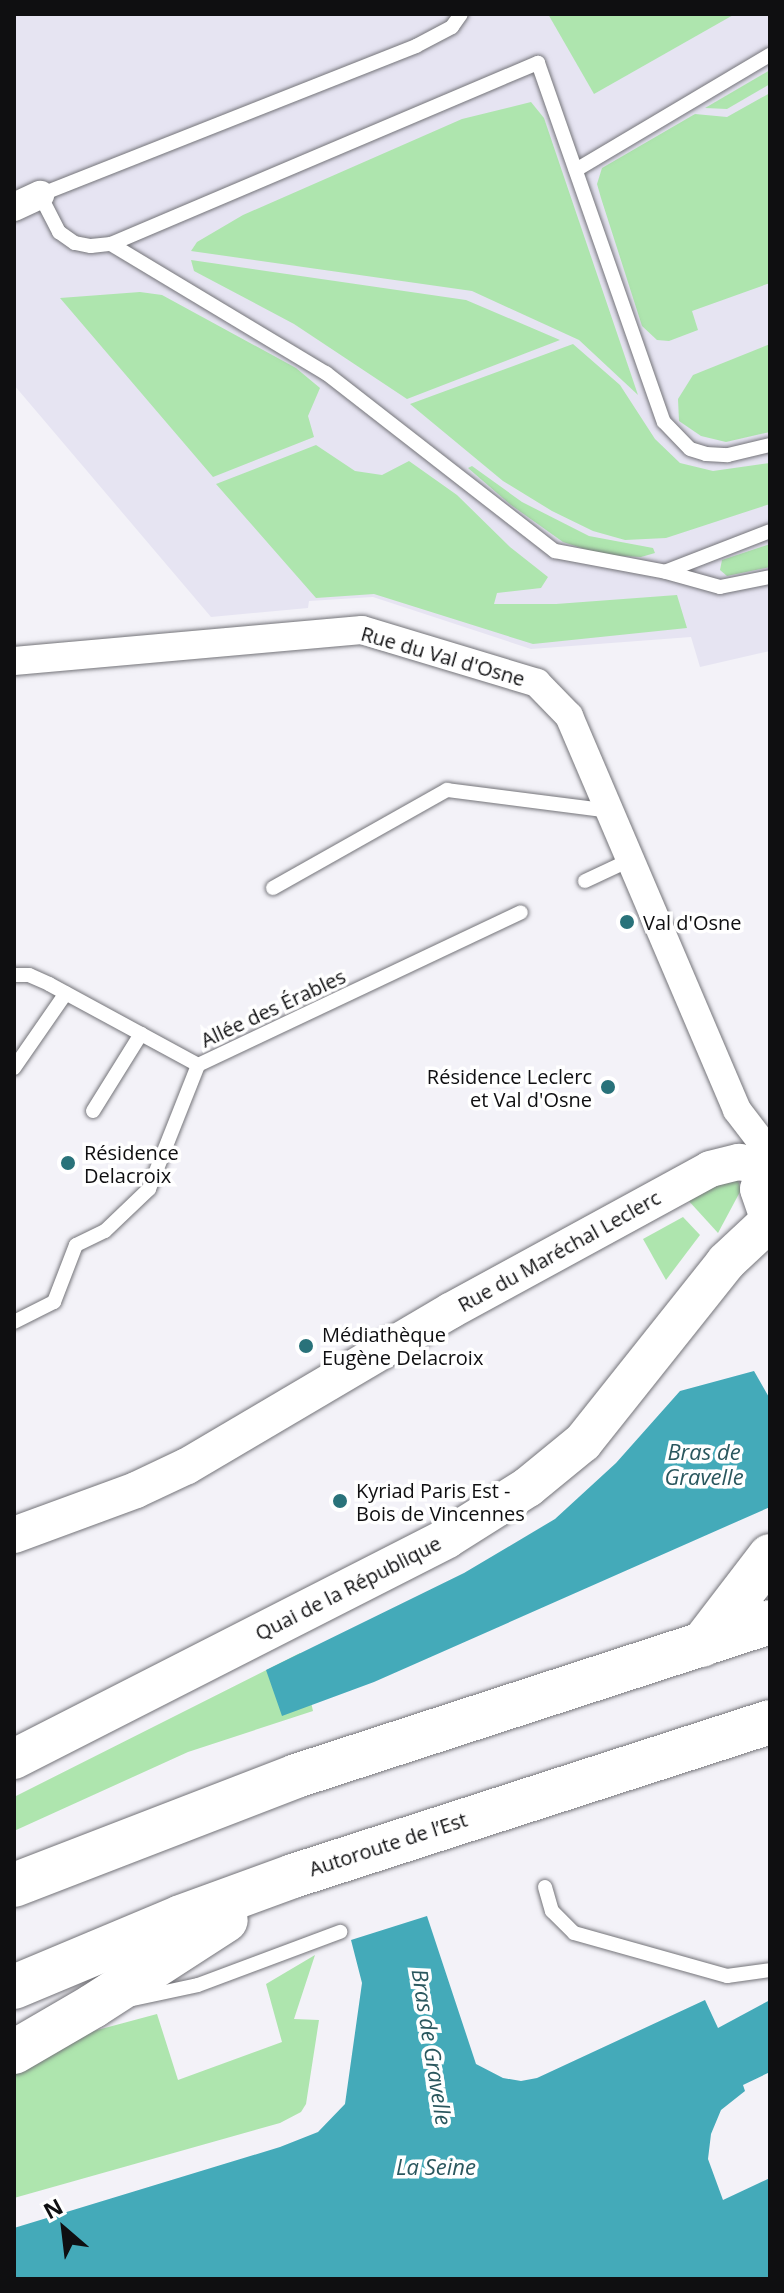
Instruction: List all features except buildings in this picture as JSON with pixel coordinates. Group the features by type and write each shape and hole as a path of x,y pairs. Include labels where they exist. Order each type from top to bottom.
{"highway":[{"path":"702,1645 770,1556"},
{"path":"14,1885 296,1776 770,1622"},
{"name":"Autoroute de l’Est","path":"14,1987 181,1917 307,1871 770,1722"},
{"path":"14,2052 307,1871"}],"main road":[{"path":"770,1162 760,1189 770,1220"},
{"name":"Quai de la République","path":"14,1759 447,1538 528,1487 583,1442 726,1262 770,1220"}],"street":[{"path":"14,207 40,195"},
{"name":"Rue du Val d'Osne","path":"14,661 346,630 376,632 537,683 569,716 737,1110 770,1162"},
{"name":"Rue du Maréchal Leclerc","path":"14,1535 136,1490 187,1466 450,1311 710,1169 730,1162 770,1162"}],"lane":[{"path":"461,14 452,27 416,46 40,195 59,232 75,243 91,246 111,244 538,63 664,422 690,449 706,454 728,455 770,445"},
{"path":"576,170 770,55"},
{"path":"111,244 326,373 555,551 666,572 720,587 770,577"},
{"path":"666,572 770,531"},
{"path":"273,888 447,790 611,811"},
{"path":"585,881 632,859"},
{"name":"Allée des Érables","path":"14,1322 54,1302 76,1245 105,1231 149,1189 198,1065 521,912"},
{"path":"14,975 29,975 66,993 198,1065"},
{"path":"14,1068 66,993"},
{"path":"93,1111 141,1034"},
{"path":"545,1887 552,1911 574,1933 727,1976 770,1970"},
{"path":"93,2006 198,1985 340,1932"}],"shaded area":[{"path":"14,14 770,14 770,651 700,667 691,637 531,649 373,597 309,601 308,608 211,617 14,385"}],"green space":[{"path":"548,14 735,14 594,94"},
{"path":"770,70 770,84 727,109 705,108"},
{"path":"770,93 770,283 692,311 698,330 669,341 657,340 642,326 601,198 597,184 602,168 695,114 727,117"},
{"path":"531,102 544,118 638,395 579,340 472,291 191,251 197,242 243,215 462,119"},
{"path":"191,260 466,300 560,340 407,399 294,324 194,271"},
{"path":"140,292 162,295 296,368 320,388 308,416 314,437 213,477 60,298"},
{"path":"573,344 620,385 655,439 680,463 713,471 770,463 770,504 666,538 625,540 593,531 552,511 503,481 410,404"},
{"path":"770,344 770,432 726,442 701,436 679,421 678,399 693,375"},
{"path":"316,445 355,471 382,475 409,461 457,495 510,547 548,577 541,588 497,593 494,604 556,604 677,595 687,628 533,644 374,594 316,598 216,484"},
{"path":"472,466 522,502 589,536 653,548 655,553 641,557 603,555 563,542 511,505 468,468"},
{"path":"770,544 770,567 727,576 720,570 722,560"},
{"path":"719,1176 737,1177 741,1190 718,1233 687,1199"},
{"path":"683,1217 700,1235 666,1280 643,1239"},
{"path":"300,1653 313,1711 188,1752 14,1831 14,1797"},
{"path":"315,1955 294,2019 319,2020 306,2104 301,2112 280,2123 14,2198 14,2075 75,2036 157,2014 178,2080 282,2042 266,1984"}],"water":[{"name":"Bras de Gravelle","path":"754,1371 770,1399 770,1507 374,1682 282,1716 266,1670 464,1573 555,1519 616,1463 680,1391"},
{"name":"La Seine","path":"427,1916 476,2064 503,2078 521,2081 537,2078 705,2000 718,2028 770,2000 770,2072 743,2085 745,2091 721,2110 711,2134 708,2159 723,2200 770,2178 770,2279 14,2279 14,2228 280,2147 318,2132 345,2104 362,1983 351,1940"}],"place":[{"name":"Val d'Osne","path":"627,922"},
{"name":"Résidence Leclerc et Val d'Osne","path":"608,1087"},
{"name":"Résidence Delacroix","path":"68,1163"},
{"name":"Médiathèque Eugène Delacroix","path":"306,1346"},
{"name":"Kyriad Paris Est - Bois de Vincennes","path":"340,1501"}]}
